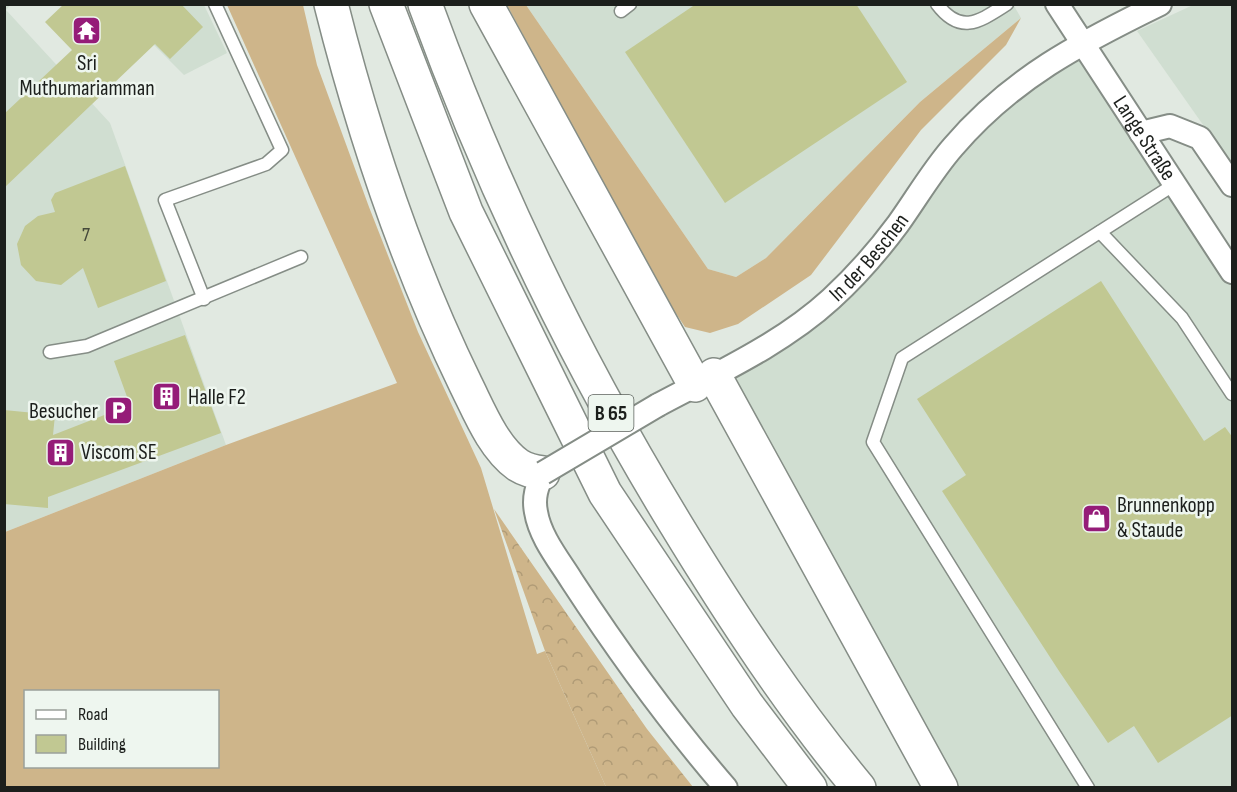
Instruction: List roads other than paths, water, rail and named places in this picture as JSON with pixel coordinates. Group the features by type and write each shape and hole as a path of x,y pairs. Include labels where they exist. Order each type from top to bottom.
{"highway":[{"path":"331,4 357,108 432,316 497,442 517,464 532,472 543,473"},
{"name":"B 65","path":"386,4 466,212 605,493 734,686 810,788"},
{"name":"B 65","path":"425,4 516,225 578,355 647,477 721,599 781,685 859,788"},
{"path":"486,4 941,788"}],"street":[{"name":"Lange Straße","path":"1057,4 1233,272"},
{"name":"In der Beschen","path":"543,473 798,325 831,299 897,225 952,147 984,113 1019,82 1081,43 1160,4"},
{"path":"1141,133 1170,126 1200,138 1233,185"},
{"path":"543,473 535,492 536,513 551,548 592,612 664,711 726,788"}],"lane":[{"path":"204,299 165,200 266,164 282,150 215,4"},
{"path":"937,4 952,20 963,24 985,18 1007,4"},
{"path":"1088,788 873,442 902,358 1175,184"},
{"path":"1100,232 1182,318 1233,394"},
{"path":"50,352 87,346 301,257"}],"place":[{"name":"Sri Muthumariamman","path":"87,31"},
{"name":"Halle F2","path":"167,397"},
{"name":"Besucher","path":"119,411"},
{"name":"Viscom SE","path":"60,452"},
{"name":"Brunnenkopp & Staude","path":"1096,518"}]}
